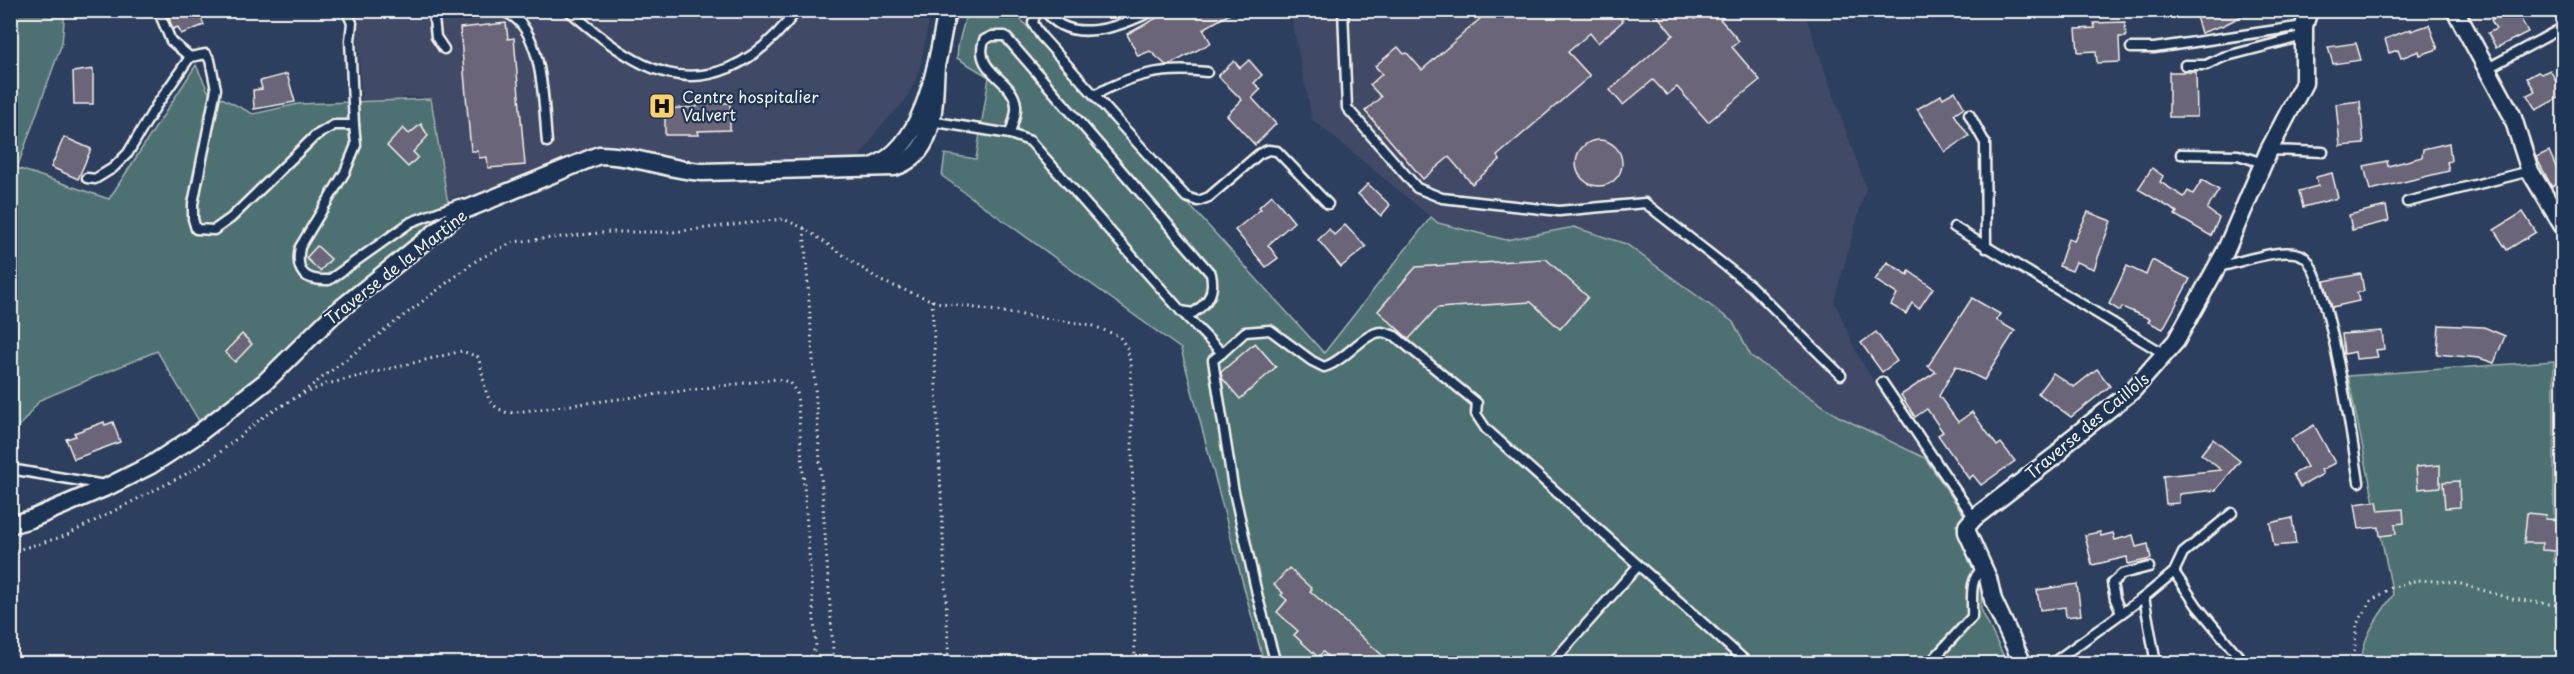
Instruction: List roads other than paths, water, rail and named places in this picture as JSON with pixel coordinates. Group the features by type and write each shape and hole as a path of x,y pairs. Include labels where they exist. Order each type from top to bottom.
{"street":[{"name":"Traverse de la Martine","path":"10,525 31,519 109,486 151,465 194,437 265,382 334,314 462,211 599,155 620,155 685,171 702,172 868,168 887,160 925,120 947,10"},
{"path":"2455,10 2517,126 2530,171 2563,226"},
{"name":"Traverse des Caillols","path":"1974,518 2059,453 2067,442 2132,391 2166,355 2217,267 2266,156 2304,83 2310,19"},
{"path":"1974,518 1967,532 1983,568 1993,600 2023,663"}],"lane":[{"path":"158,10 171,40 190,57"},
{"path":"346,10 352,23 350,40 356,145 345,172 300,247 297,261 302,273 315,280 329,280 411,222 459,204 475,206"},
{"path":"433,10 436,37 444,49"},
{"path":"497,10 507,12 529,32 538,60 547,142"},
{"path":"568,10 598,35 644,65 689,78 727,71 766,46 797,10"},
{"path":"1036,10 1033,22 1041,36 1186,197 1198,201 1209,197 1259,154 1268,150 1277,151 1328,204"},
{"path":"1045,10 1051,21 1079,32 1137,19 1154,10"},
{"path":"1344,10 1347,108 1417,188 1442,198 1559,211 1644,203 1751,286 1841,375"},
{"path":"2132,48 2154,48 2310,19"},
{"path":"2185,65 2213,64 2223,57 2310,19"},
{"path":"2488,68 2564,27"},
{"path":"1010,134 1016,107 1013,97 983,61 980,51 984,40 992,36 1005,36 1210,274 1214,287 1206,304 1193,313 1180,311"},
{"path":"87,178 95,179 113,168 128,153 156,106 190,57 206,54 210,60 216,89 193,204 196,229 214,230 231,218 315,136 334,124 354,125"},
{"path":"1094,95 1118,82 1161,70 1207,72"},
{"path":"1969,114 1984,142 1986,248"},
{"path":"925,120 1010,134 1030,141 1180,311 1222,353"},
{"path":"2181,154 2266,156 2323,152"},
{"path":"2407,202 2530,171"},
{"path":"1954,227 2166,355"},
{"path":"2217,267 2286,252 2302,255 2311,263 2331,326 2359,482"},
{"path":"1276,663 1258,598 1233,487 1213,360 1245,332 1270,330 1312,361 1324,367 1335,364 1369,337 1381,332 1395,336 1477,403 1476,414 1486,429 1749,663"},
{"path":"1882,382 1974,518"},
{"path":"10,470 109,486"},
{"path":"2051,663 2144,597 2174,572 2183,553 2232,513"},
{"path":"1551,663 1638,566"},
{"path":"2121,614 2112,583 2122,574 2148,567"},
{"path":"1929,663 1972,617 1973,580 1983,568"},
{"path":"2174,572 2197,606 2242,663"},
{"path":"2144,597 2156,663"}],"place":[{"name":"Centre hospitalier Valvert","path":"662,106"}]}
